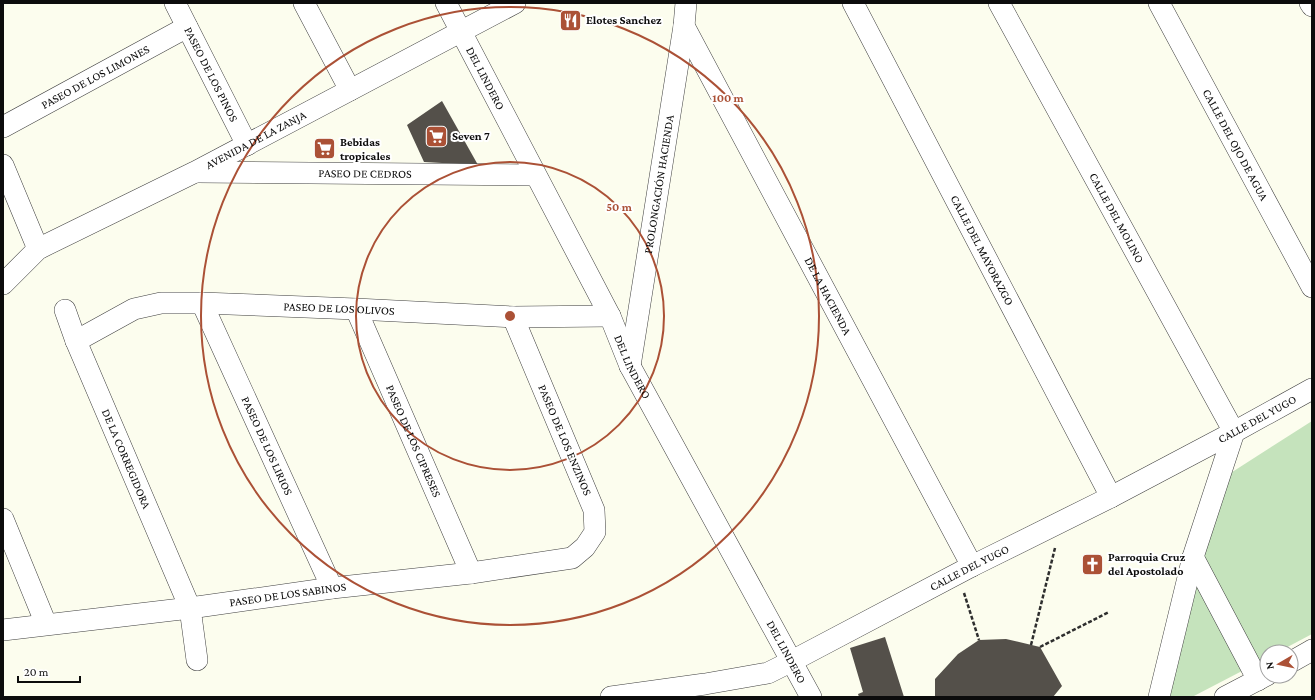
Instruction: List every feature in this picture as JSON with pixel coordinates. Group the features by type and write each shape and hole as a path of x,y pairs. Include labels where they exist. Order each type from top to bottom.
{"street":[{"name":"PASEO DE LOS PINOS","path":"175,3 247,145"},
{"path":"304,3 350,90"},
{"name":"DEL LINDERO","path":"446,3 610,316 630,366 811,697"},
{"name":"AVENIDA DE LA ZANJA","path":"3,284 38,249 195,172 515,3"},
{"name":"PROLONGACIÓN HACIENDA","path":"630,366 684,26 686,3"},
{"name":"CALLE DEL MAYORAZGO","path":"853,3 1111,497"},
{"name":"CALLE DEL MOLINO","path":"999,3 1234,432"},
{"name":"CALLE DEL OJO DE AGUA","path":"1159,3 1312,287"},
{"name":"DE LA HACIENDA","path":"684,26 972,566"},
{"name":"PASEO DE LOS LIMONES","path":"3,127 187,27"},
{"path":"3,165 38,249"},
{"name":"PASEO DE CEDROS","path":"195,172 535,175"},
{"name":"PASEO DE LOS OLIVOS","path":"76,341 134,309 161,303 202,303 356,309 514,317 610,316"},
{"name":"PASEO DE LOS LIRIOS","path":"202,303 332,588"},
{"name":"PASEO DE LOS CIPRESES","path":"356,309 471,573"},
{"name":"DE LA CORREGIDORA","path":"65,310 76,341 190,608 198,660"},
{"name":"PASEO DE LOS ENZINOS","path":"514,317 594,510 595,532 585,547 572,558"},
{"name":"CALLE DEL YUGO","path":"611,697 644,694 768,673 972,566 1111,497 1312,390"},
{"path":"1159,697 1193,557 1234,432"},
{"path":"3,519 46,624"},
{"path":"1193,557 1259,673"},
{"name":"PASEO DE LOS SABINOS","path":"3,630 190,608 332,588 471,573 572,558"},
{"path":"1299,657 1312,650"},
{"path":"1224,697 1259,680"}],"path":[{"path":"1031,645 1055,547"},
{"path":"962,588 979,640"},
{"path":"1040,647 1109,612"}],"green space":[{"path":"1312,421 1312,634 1293,644 1259,644 1259,662 1192,697 1165,697 1226,476"}],"building":[{"path":"442,101 478,165 424,162 407,125"},
{"path":"885,637 904,697 859,697 858,694 863,692 850,648"},
{"path":"1006,639 1040,647 1062,686 1053,697 935,697 935,679 958,654 979,640"}],"place":[{"name":"Elotes Sanchez","path":"571,20"},
{"name":"Seven 7","path":"437,136"},
{"name":"Bebidas tropicales","path":"324,149"},
{"name":"Parroquia Cruz del Apostolado","path":"1093,564"}]}
